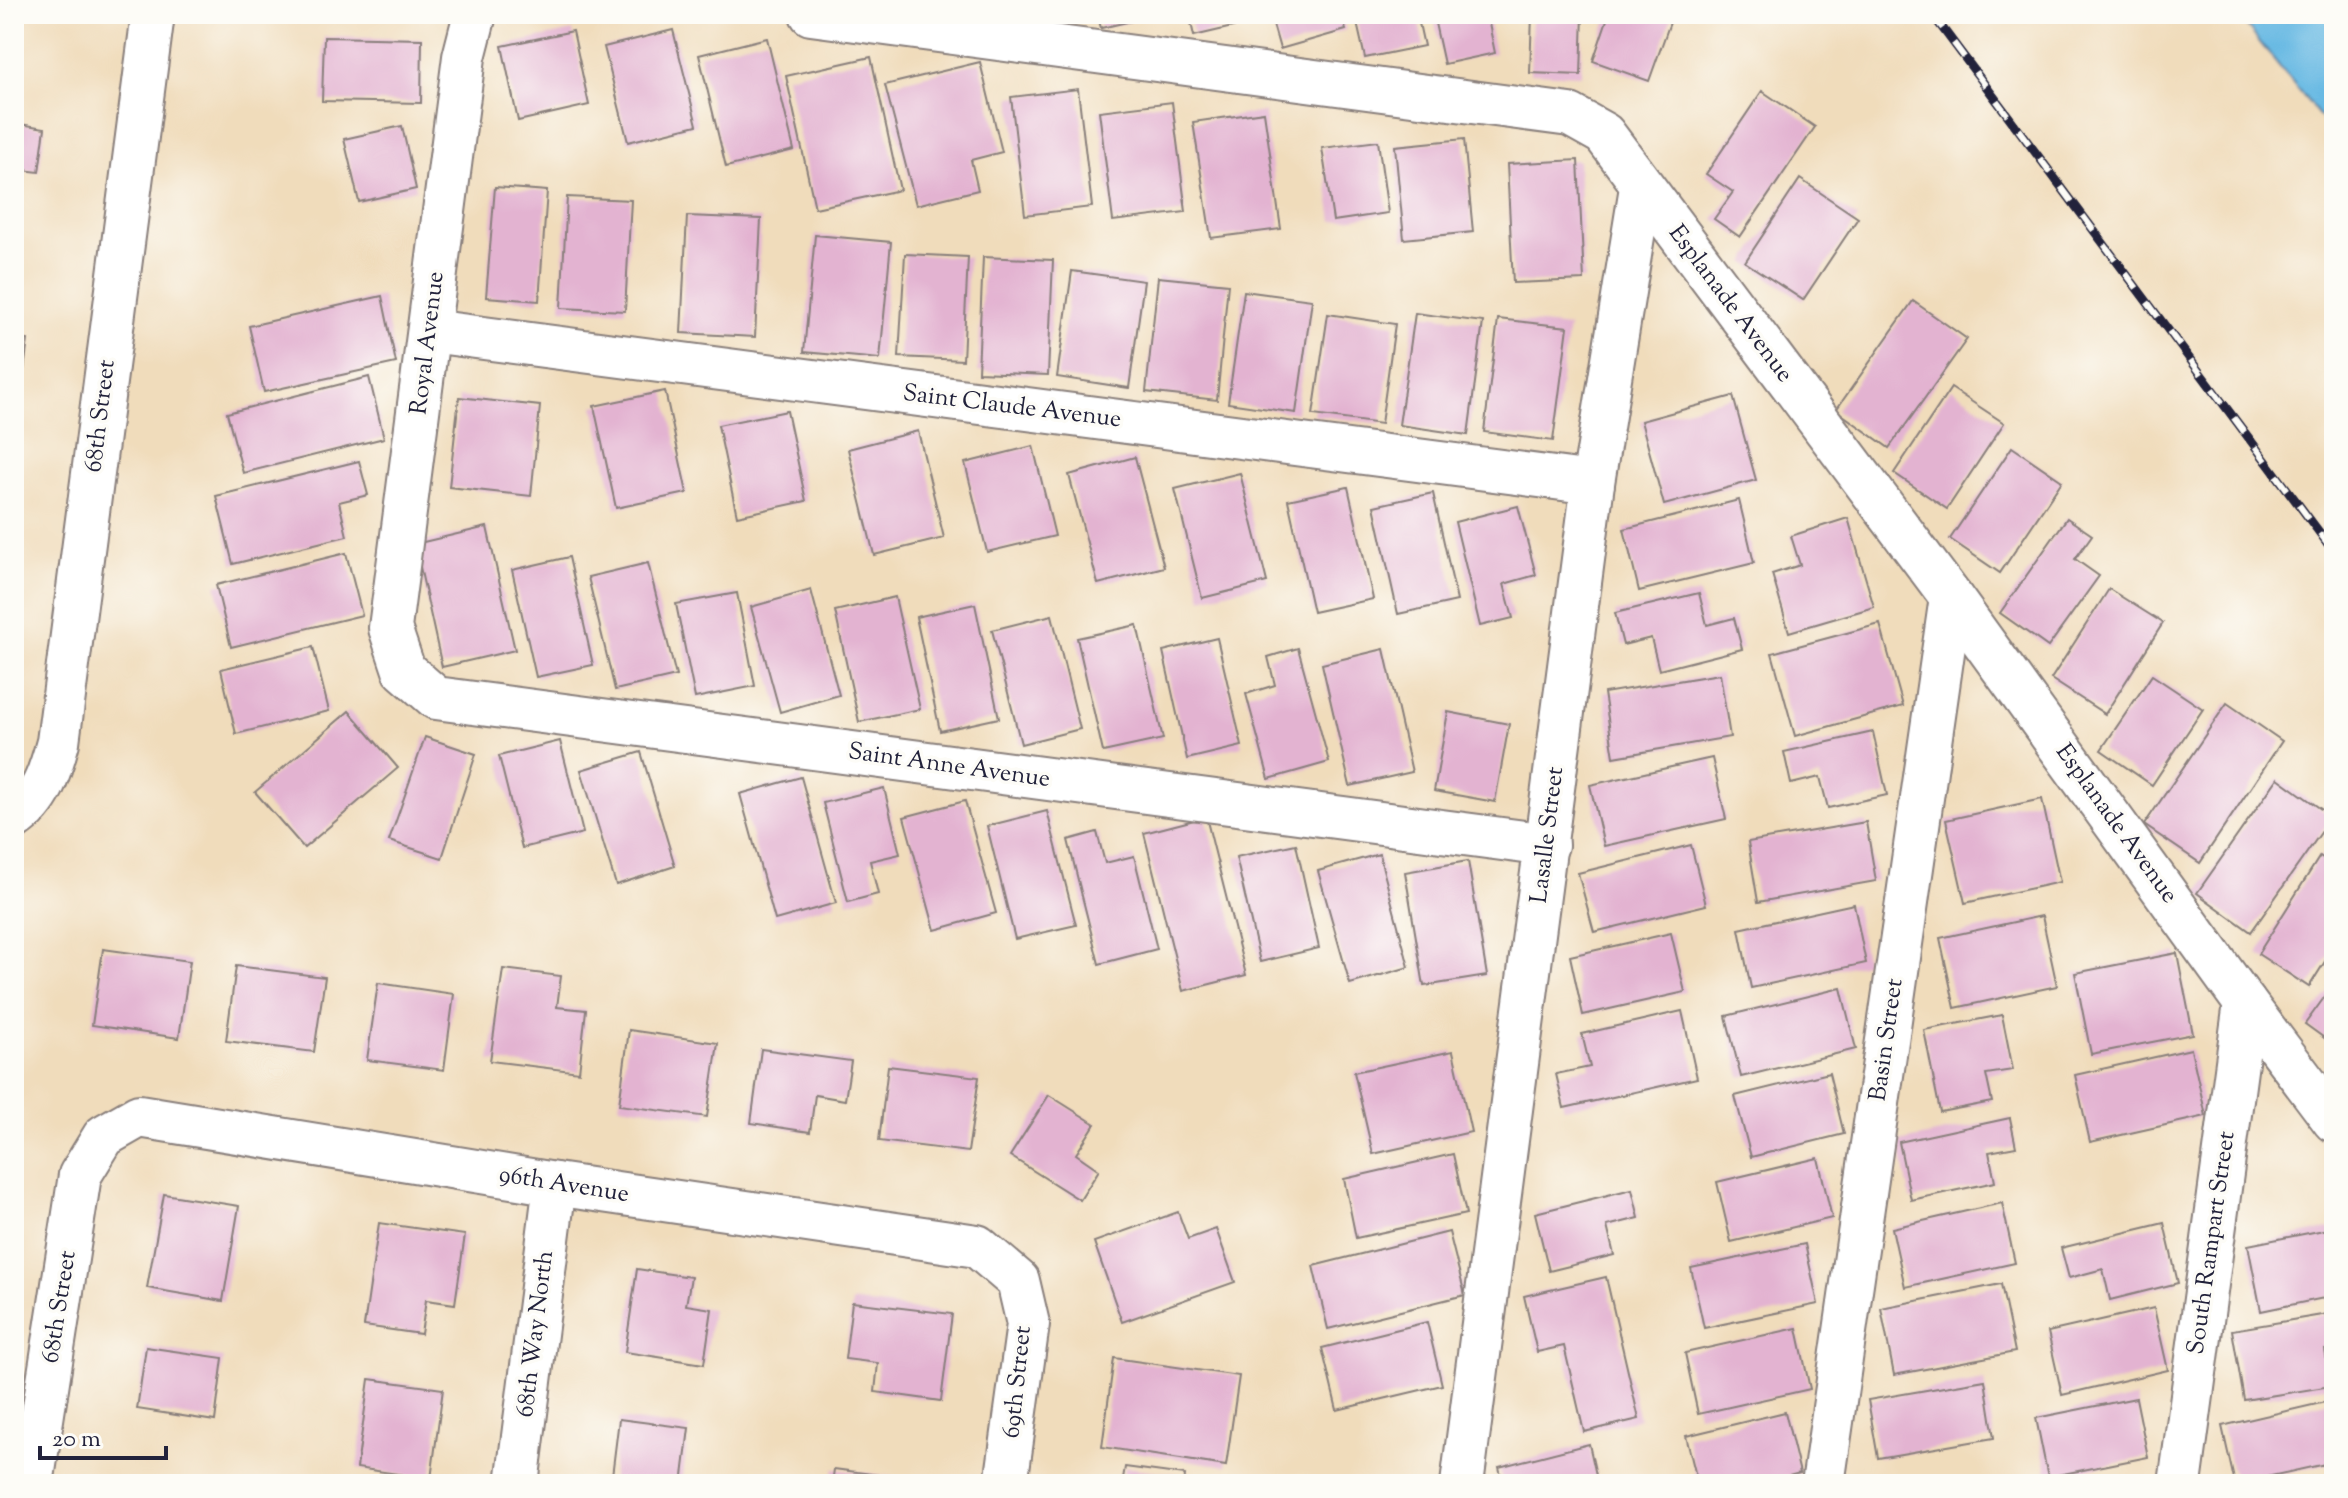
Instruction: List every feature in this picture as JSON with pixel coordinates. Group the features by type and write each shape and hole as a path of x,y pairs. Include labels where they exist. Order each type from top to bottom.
{"street":[{"name":"68th Street","path":"21,814 49,777 58,742 153,14"},
{"name":"Royal Avenue","path":"390,628 464,57 475,14"},
{"name":"Esplanade Avenue","path":"811,14 1570,115 1604,134 1951,597 2334,1121"},
{"name":"Lasalle Street","path":"1462,1484 1593,483 1641,187"},
{"name":"Saint Claude Avenue","path":"430,331 1593,483"},
{"name":"Basin Street","path":"1823,1484 1951,597"},
{"name":"Saint Anne Avenue","path":"390,628 404,670 436,698 1547,845"},
{"name":"South Rampart Street","path":"2180,1484 2245,1003"},
{"name":"96th Avenue","path":"104,1136 139,1116 555,1184 977,1246 1018,1281"},
{"name":"68th Street","path":"32,1484 80,1175 104,1136"},
{"name":"68th Way North","path":"517,1484 555,1184"},
{"name":"69th Street","path":"1006,1484 1028,1324 1018,1281"}],"water":[{"path":"2237,14 2334,14 2334,134"}],"building":[{"path":"1097,14 1158,14 1158,15 1101,28"},
{"path":"1189,14 1252,14 1254,22 1194,36"},
{"path":"1270,14 1341,14 1346,30 1280,49"},
{"path":"1355,14 1417,14 1424,46 1365,58"},
{"path":"1433,14 1487,14 1495,53 1444,64"},
{"path":"1532,14 1583,14 1581,75 1530,73"},
{"path":"1609,14 1673,14 1649,81 1593,61"},
{"path":"673,30 697,125 628,142 604,47"},
{"path":"573,31 589,105 518,121 502,46"},
{"path":"324,37 422,39 421,103 322,101"},
{"path":"767,38 794,150 726,167 699,55"},
{"path":"871,57 900,190 815,208 786,76"},
{"path":"980,62 1002,152 971,160 978,190 916,205 885,85"},
{"path":"1078,89 1092,207 1025,215 1011,97"},
{"path":"1762,91 1815,127 1740,237 1714,219 1733,192 1706,174"},
{"path":"1172,102 1186,212 1113,221 1099,111"},
{"path":"1264,112 1281,229 1211,238 1193,122"},
{"path":"14,123 45,128 39,172 14,169"},
{"path":"402,126 416,189 359,202 344,139"},
{"path":"1464,139 1473,232 1404,239 1395,146"},
{"path":"1378,141 1388,213 1333,221 1322,148"},
{"path":"1578,160 1584,280 1513,283 1507,164"},
{"path":"1800,179 1858,218 1803,300 1745,262"},
{"path":"495,187 547,191 539,301 486,297"},
{"path":"567,197 631,200 625,311 561,308"},
{"path":"687,216 761,219 755,337 681,333"},
{"path":"815,235 891,242 880,359 804,352"},
{"path":"905,254 968,257 963,360 899,357"},
{"path":"983,257 1053,260 1048,375 978,372"},
{"path":"1072,271 1144,281 1129,388 1057,377"},
{"path":"1158,277 1228,284 1217,400 1146,392"},
{"path":"1244,291 1312,300 1296,413 1228,403"},
{"path":"382,296 396,363 264,392 249,326"},
{"path":"1913,301 1967,339 1889,448 1836,410"},
{"path":"1415,313 1483,322 1468,435 1399,425"},
{"path":"1328,314 1395,324 1381,424 1313,415"},
{"path":"1498,319 1568,327 1553,441 1484,432"},
{"path":"14,338 28,340 16,429 14,429"},
{"path":"369,377 384,438 243,473 227,413"},
{"path":"1951,388 2004,423 1947,509 1894,473"},
{"path":"665,391 687,493 616,508 594,406"},
{"path":"1733,396 1756,480 1664,505 1641,421"},
{"path":"459,397 540,406 531,496 449,487"},
{"path":"787,411 806,501 737,516 718,425"},
{"path":"918,431 944,538 874,555 848,449"},
{"path":"1033,446 1055,536 987,552 965,463"},
{"path":"2012,447 2062,481 2000,573 1950,539"},
{"path":"1135,457 1164,567 1098,584 1069,475"},
{"path":"359,461 368,495 339,502 347,536 233,564 216,496"},
{"path":"1240,473 1267,582 1202,598 1175,489"},
{"path":"1348,487 1373,599 1313,612 1288,500"},
{"path":"1433,493 1457,601 1398,614 1374,506"},
{"path":"1739,500 1754,563 1639,591 1624,529"},
{"path":"1518,506 1536,575 1504,584 1513,618 1480,626 1455,522"},
{"path":"1848,518 1874,607 1789,632 1772,574 1800,565 1791,536"},
{"path":"2067,518 2092,535 2075,559 2099,576 2048,647 2000,613"},
{"path":"487,527 515,650 442,667 415,544"},
{"path":"346,553 362,615 231,647 216,585"},
{"path":"569,557 593,665 536,677 512,570"},
{"path":"648,563 676,676 615,690 588,577"},
{"path":"2109,589 2163,623 2105,714 2051,679"},
{"path":"811,590 839,695 780,712 751,607"},
{"path":"737,593 755,686 695,698 676,604"},
{"path":"1699,593 1707,625 1734,618 1742,649 1659,670 1651,638 1623,645 1615,613"},
{"path":"895,597 920,709 859,722 835,611"},
{"path":"975,604 999,718 940,731 916,617"},
{"path":"1052,615 1080,729 1021,744 992,630"},
{"path":"1880,624 1903,706 1795,736 1772,653"},
{"path":"1137,625 1163,739 1103,752 1077,638"},
{"path":"1217,638 1242,746 1187,759 1163,651"},
{"path":"313,647 329,711 236,734 221,669"},
{"path":"1298,648 1329,762 1269,779 1246,694 1275,685 1268,657"},
{"path":"1384,649 1412,772 1350,786 1322,664"},
{"path":"1720,674 1730,737 1614,757 1604,693"},
{"path":"2152,675 2203,709 2152,785 2101,750"},
{"path":"2227,703 2282,741 2200,863 2144,825"},
{"path":"349,711 398,768 304,848 255,792"},
{"path":"1448,712 1509,724 1495,802 1434,791"},
{"path":"1873,732 1887,795 1828,808 1820,777 1791,784 1784,752"},
{"path":"425,737 476,754 442,858 389,841"},
{"path":"560,741 583,833 522,848 499,756"},
{"path":"641,752 675,866 616,885 581,770"},
{"path":"1712,758 1726,819 1604,846 1590,785"},
{"path":"801,777 836,903 775,920 740,794"},
{"path":"2278,778 2332,817 2251,932 2197,893"},
{"path":"884,788 900,854 870,861 878,894 848,902 823,803"},
{"path":"2042,799 2060,882 1965,903 1946,820"},
{"path":"965,801 996,913 935,930 904,817"},
{"path":"1047,811 1076,925 1015,939 987,826"},
{"path":"1206,817 1246,975 1183,991 1144,833"},
{"path":"1866,822 1876,881 1758,902 1748,842"},
{"path":"1097,832 1105,863 1134,856 1157,949 1099,964 1068,840"},
{"path":"1296,844 1319,948 1260,962 1236,857"},
{"path":"1691,845 1706,905 1594,932 1578,873"},
{"path":"1379,854 1409,967 1350,984 1318,871"},
{"path":"2320,856 2334,866 2334,891 2330,897 2334,900 2334,947 2309,987 2258,954"},
{"path":"1468,861 1487,976 1424,986 1405,872"},
{"path":"1854,904 1866,963 1751,988 1739,929"},
{"path":"2042,916 2057,986 1955,1008 1940,938"},
{"path":"1671,933 1685,992 1583,1015 1570,956"},
{"path":"103,949 190,961 179,1038 92,1025"},
{"path":"2177,953 2193,1034 2091,1054 2075,973"},
{"path":"236,966 325,977 314,1052 226,1041"},
{"path":"503,969 561,976 557,1007 586,1010 579,1072 490,1061"},
{"path":"378,983 454,994 444,1070 367,1060"},
{"path":"2334,984 2334,1045 2305,1024"},
{"path":"1841,988 1856,1049 1741,1077 1726,1016"},
{"path":"1682,1011 1697,1078 1564,1108 1556,1074 1590,1067 1582,1034"},
{"path":"2002,1015 2013,1070 1986,1074 1992,1102 1940,1112 1924,1030"},
{"path":"629,1030 718,1043 707,1117 619,1105"},
{"path":"761,1049 851,1061 845,1100 815,1095 810,1132 751,1123"},
{"path":"2191,1049 2206,1116 2090,1142 2075,1075"},
{"path":"1453,1051 1471,1132 1373,1154 1354,1072"},
{"path":"888,1066 979,1077 968,1152 879,1141"},
{"path":"1829,1073 1844,1134 1751,1157 1735,1096"},
{"path":"1049,1095 1095,1124 1076,1154 1099,1170 1080,1200 1010,1156"},
{"path":"2010,1118 2016,1147 1989,1152 1995,1182 1911,1200 1899,1142"},
{"path":"1453,1154 1466,1214 1356,1238 1344,1179"},
{"path":"1818,1158 1832,1218 1731,1242 1717,1182"},
{"path":"1632,1189 1639,1218 1607,1226 1614,1255 1549,1271 1535,1213"},
{"path":"164,1194 239,1206 223,1301 147,1288"},
{"path":"2002,1203 2015,1263 1905,1287 1892,1228"},
{"path":"1178,1212 1188,1239 1216,1229 1235,1282 1122,1322 1094,1242"},
{"path":"379,1223 465,1235 455,1304 426,1300 421,1334 364,1326"},
{"path":"2164,1223 2178,1283 2110,1300 2103,1269 2069,1278 2061,1248"},
{"path":"2334,1228 2334,1296 2261,1311 2248,1245"},
{"path":"1449,1232 1465,1295 1328,1329 1313,1266"},
{"path":"1805,1244 1818,1304 1704,1328 1691,1268"},
{"path":"637,1269 691,1277 686,1305 712,1309 704,1364 625,1352"},
{"path":"1606,1277 1639,1419 1584,1432 1564,1346 1537,1352 1524,1296"},
{"path":"2001,1284 2015,1352 1894,1375 1881,1308"},
{"path":"852,1302 952,1314 941,1401 875,1392 878,1363 845,1359"},
{"path":"2154,1308 2168,1370 2062,1395 2048,1332"},
{"path":"2334,1313 2334,1349 2325,1350 2331,1386 2244,1400 2232,1330"},
{"path":"1427,1322 1442,1385 1337,1410 1322,1348"},
{"path":"1797,1328 1810,1389 1698,1414 1685,1353"},
{"path":"146,1347 223,1358 215,1421 137,1409"},
{"path":"1114,1358 1239,1376 1226,1466 1102,1447"},
{"path":"369,1379 443,1389 431,1479 357,1468"},
{"path":"1985,1380 1994,1438 1878,1458 1868,1400"},
{"path":"2136,1398 2148,1457 2048,1477 2036,1418"},
{"path":"2334,1400 2334,1462 2235,1484 2222,1426"},
{"path":"1785,1412 1800,1473 1758,1484 1698,1484 1686,1436"},
{"path":"619,1419 689,1428 682,1484 611,1484"},
{"path":"1589,1444 1598,1484 1503,1484 1499,1467"},
{"path":"1125,1467 1185,1475 1184,1484 1122,1484"},
{"path":"834,1469 910,1479 909,1484 832,1484"}],"railway":[{"path":"1932,14 2334,552"}]}
